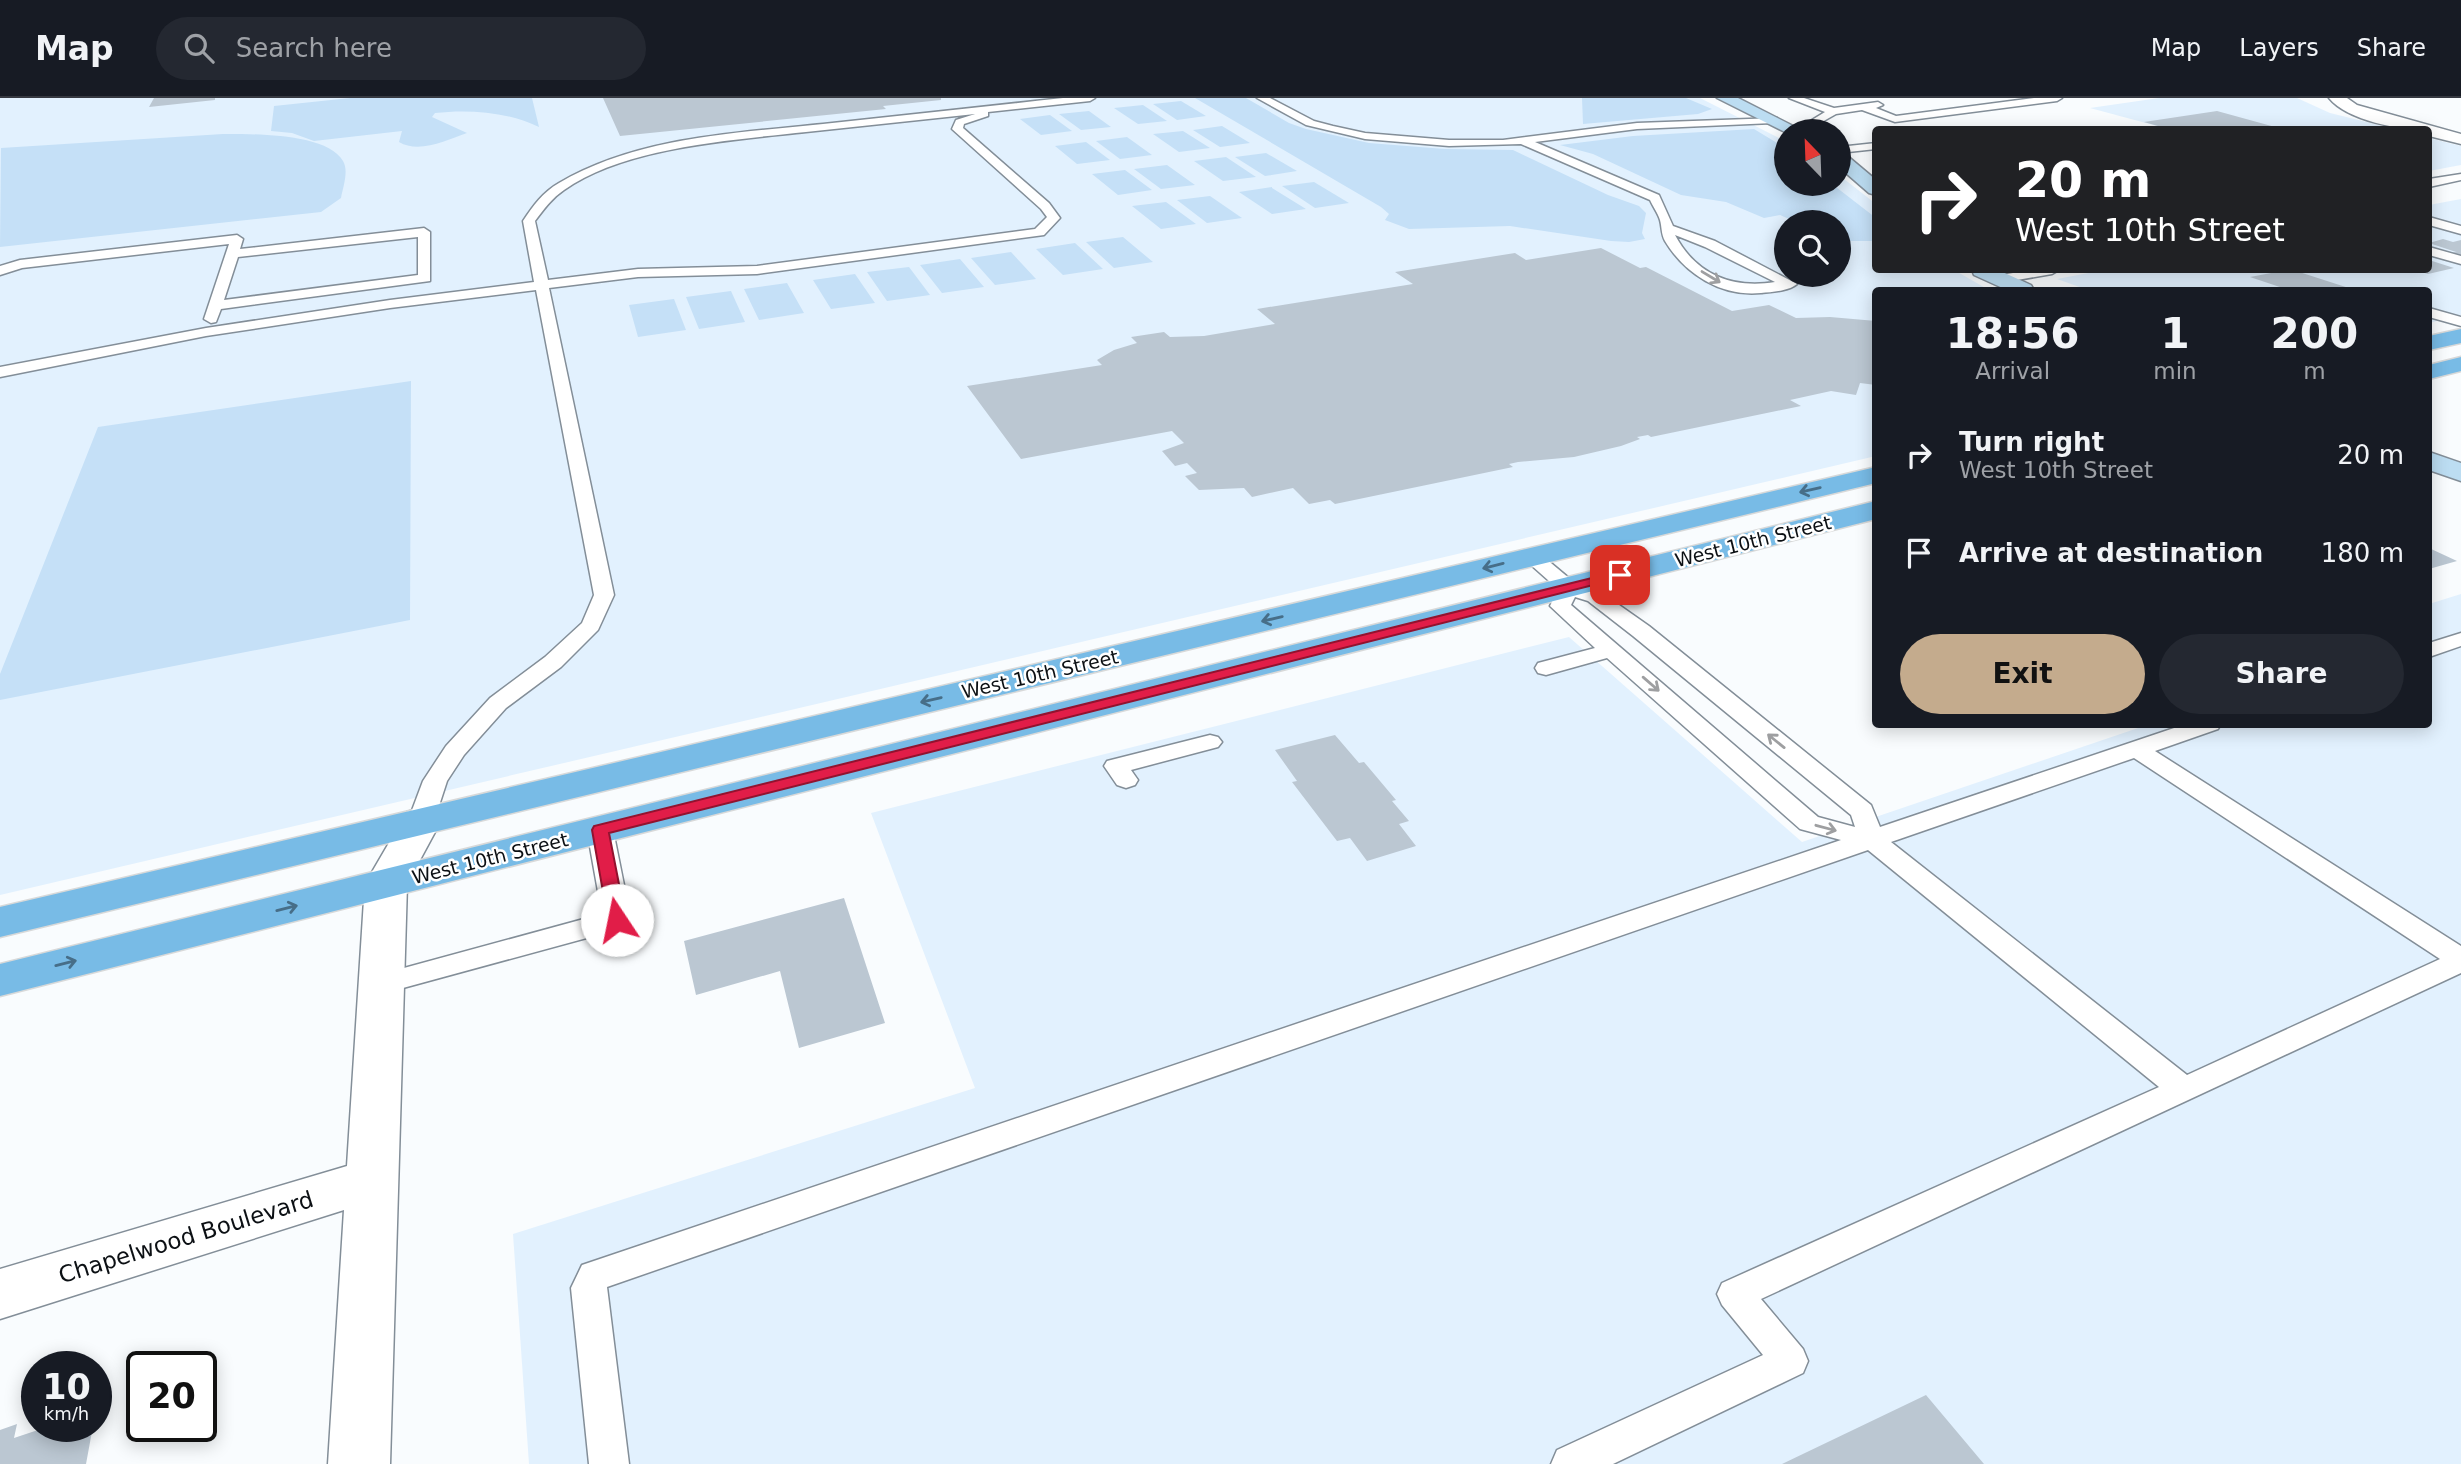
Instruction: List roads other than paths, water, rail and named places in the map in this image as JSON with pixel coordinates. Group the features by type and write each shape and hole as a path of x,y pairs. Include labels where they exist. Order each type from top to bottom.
{"main road":[{"path":"1725,98 1773,120"},
{"path":"1852,169 1872,186"},
{"path":"1991,274 2017,287"},
{"path":"2432,342 2461,335"},
{"path":"2432,371 2461,364"},
{"path":"2432,461 2461,473"},
{"name":"West 10th Street","path":"0,922 1872,476"},
{"name":"West 10th Street","path":"0,980 1872,511"}],"street":[{"path":"2337,98 2351,108 2409,126"},
{"path":"2432,132 2461,139"},
{"path":"359,1464 386,884 421,821"},
{"name":"Chapelwood Boulevard","path":"0,1294 372,1180"}],"lane":[{"path":"421,821 435,781 454,751 498,703 553,662 591,626 604,596 529,221 546,198 574,181 624,160 722,138 1090,98"},
{"path":"1262,98 1310,123 1365,136 1449,143 1522,141 1637,126 1773,120"},
{"path":"1794,98 1833,111"},
{"path":"1863,107 1895,119 2057,98"},
{"path":"1819,119 1833,111 1889,103"},
{"path":"0,372 206,332 542,285 638,273 758,270 1039,232 1054,218 1045,206 957,129 960,122 1008,107"},
{"path":"1522,141 1655,198 1666,219 1667,228 1669,239 1688,262 1713,280 1732,288 1745,289 1790,284 1710,244 1667,228"},
{"path":"1852,148 1872,146"},
{"path":"2432,182 2461,177"},
{"path":"2432,222 2461,230"},
{"path":"215,306 425,278 424,232 232,254"},
{"path":"0,271 20,264 237,239 206,332"},
{"path":"2432,252 2461,260"},
{"path":"2432,313 2461,322"},
{"path":"1532,557 1569,587 1595,597 1642,631 1862,811 1872,840"},
{"path":"1569,587 1560,606 1810,823 1872,840 2183,1090"},
{"path":"2432,649 2461,639"},
{"path":"1546,668 1612,650"},
{"path":"609,1464 589,1288 594,1276 2199,728"},
{"path":"1126,780 1116,766 1210,742"},
{"path":"2138,750 2461,960"},
{"path":"382,984 617,920 600,830"},
{"path":"1571,1464 1790,1361 1735,1294 2461,960"}]}
